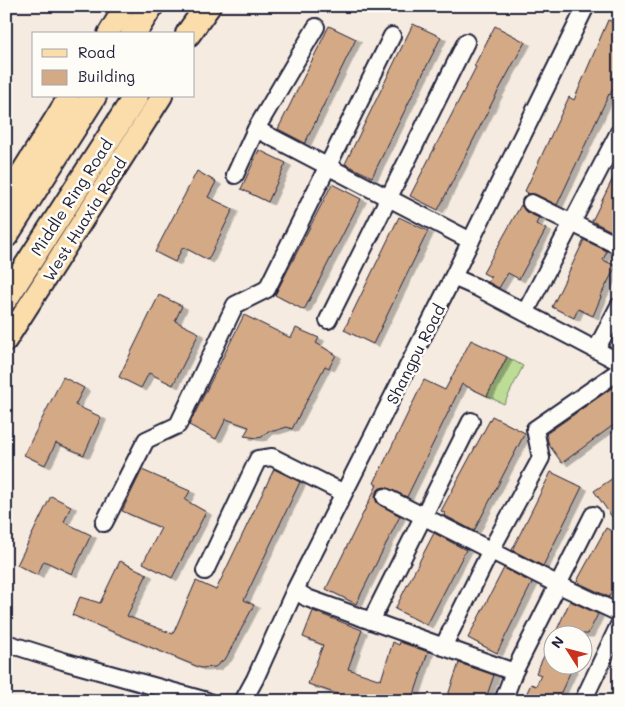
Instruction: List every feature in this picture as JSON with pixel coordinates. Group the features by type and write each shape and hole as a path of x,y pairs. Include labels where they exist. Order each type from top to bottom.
{"highway":[{"path":"121,32 143,6"},
{"path":"121,32 151,6"},
{"path":"179,32 208,9"},
{"path":"190,32 208,9"},
{"name":"Middle Ring Road","path":"6,235 93,98"},
{"name":"Middle Ring Road","path":"6,298 135,98"},
{"path":"55,223 143,98"}],"main road":[{"path":"121,32 126,6"},
{"path":"195,43 208,9"},
{"path":"6,197 68,98"},
{"name":"West Huaxia Road","path":"6,342 161,98"}],"street":[{"name":"Shangpu Road","path":"243,701 255,679 295,590 471,241 586,6"},
{"path":"235,175 256,129 316,26"},
{"path":"104,523 146,440 178,425 235,305 267,289 392,36"},
{"path":"328,320 466,42"},
{"path":"256,129 471,241"},
{"path":"525,313 619,132"},
{"path":"530,203 619,246"},
{"path":"453,277 476,287 619,362"},
{"path":"596,350 615,320 619,306"},
{"path":"443,647 491,550 541,458 535,429 619,371"},
{"path":"371,621 471,421"},
{"path":"205,571 258,459 272,457 344,493"},
{"path":"385,497 559,585 619,613"},
{"path":"503,701 514,672 593,515"},
{"path":"295,590 307,598 514,672"},
{"path":"583,701 619,624"},
{"path":"6,643 207,701"}],"green space":[{"path":"507,357 523,366 504,404 487,396"}],"building":[{"path":"608,20 619,24 619,75 610,95 557,205 535,194 527,194 525,191 569,97 574,100"},
{"path":"413,24 441,37 372,177 345,164"},
{"path":"329,26 356,39 305,143 278,129"},
{"path":"495,26 525,42 438,210 410,196"},
{"path":"259,150 286,163 268,202 241,189"},
{"path":"619,166 619,235 592,221"},
{"path":"197,171 216,182 208,197 233,209 208,260 183,247 175,262 155,252"},
{"path":"332,184 361,199 304,310 275,295"},
{"path":"521,205 526,212 539,218 536,224 546,229 519,279 508,273 499,288 488,282 491,277 483,273"},
{"path":"399,217 428,231 373,344 344,330"},
{"path":"584,240 607,251 603,260 616,266 600,297 593,316 578,309 574,318 552,307"},
{"path":"159,295 182,306 175,321 199,333 173,385 149,373 141,388 119,377"},
{"path":"244,315 291,338 296,328 319,338 316,343 336,355 329,368 325,366 292,429 287,427 268,431 262,437 257,438 244,436 249,427 226,419 216,439 189,425"},
{"path":"471,340 507,357 487,396 462,384 407,497 385,487 380,488 376,492 375,498 377,503 400,516 356,604 326,589 377,485 374,483 424,380 445,390"},
{"path":"63,377 84,388 75,405 101,417 84,455 56,443 45,465 24,455"},
{"path":"619,383 619,421 562,463 549,445 546,434"},
{"path":"492,416 525,433 474,531 444,515 445,513 441,511"},
{"path":"274,469 300,482 244,600 254,605 226,658 215,667 201,668 72,615 80,597 100,603 120,561 147,574 127,616 173,634 196,581 216,590"},
{"path":"142,470 190,491 185,500 206,512 172,578 143,563 161,528 122,511"},
{"path":"551,472 582,487 543,566 512,550"},
{"path":"619,474 619,527 594,491"},
{"path":"51,496 71,506 64,522 91,535 72,574 44,561 37,575 17,565"},
{"path":"606,528 619,535 619,578 609,597 577,581"},
{"path":"434,533 466,550 427,625 395,609"},
{"path":"504,568 532,583 497,653 468,638"},
{"path":"570,601 598,614 592,626 592,624 560,624"},
{"path":"313,611 362,630 348,669 381,680 393,642 399,645 400,642 428,652 412,701 358,701 308,684 323,645 303,637"},
{"path":"542,660 542,674 569,674 557,701 523,701 531,684 536,686 541,675 536,673"},
{"path":"459,663 494,675 485,701 446,701"}]}
